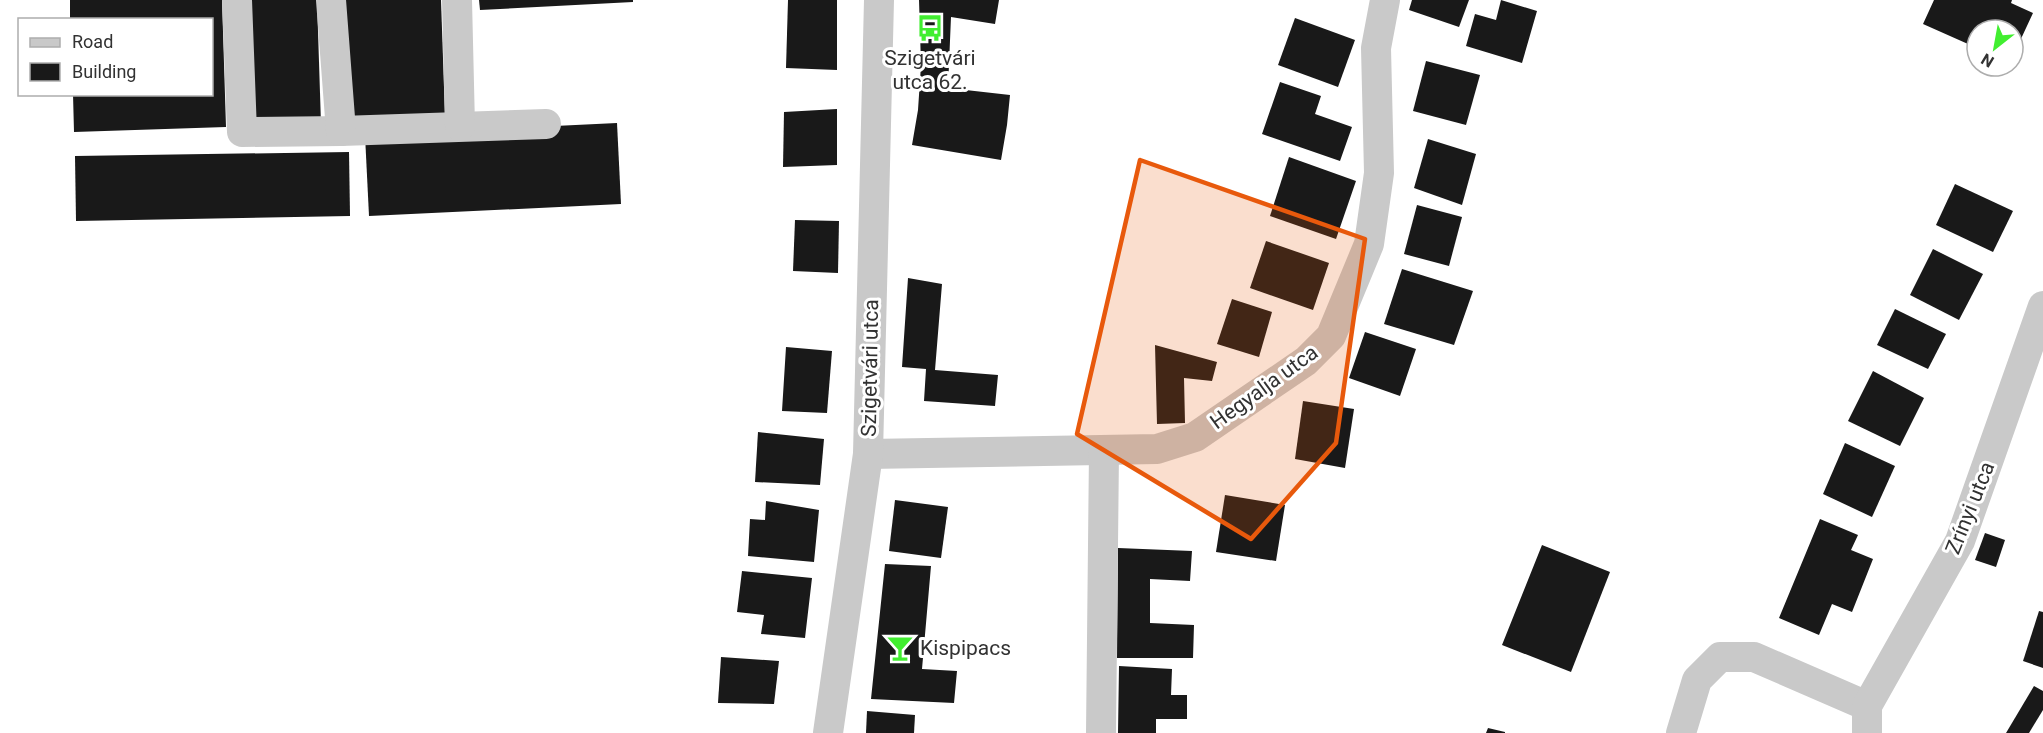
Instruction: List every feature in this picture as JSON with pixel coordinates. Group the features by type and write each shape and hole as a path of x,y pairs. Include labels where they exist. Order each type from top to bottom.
{"street":[{"path":"237,0 242,132 546,124"},
{"path":"331,0 341,131"},
{"path":"457,0 460,126"},
{"name":"Szigetvári utca","path":"828,733 868,454 879,0"},
{"name":"Hegyalja utca","path":"868,454 1157,449 1195,437 1306,361 1331,336 1370,244 1379,172 1376,48 1385,0"},
{"name":"Zrínyi utca","path":"1867,720 1960,541 2043,306"},
{"path":"1101,733 1104,451"},
{"path":"1681,733 1697,680 1720,657 1754,657 1867,720"}],"highlighted area":[{"path":"1140,160 1365,239 1336,443 1251,539 1077,434"}],"building":[{"path":"70,0 222,0 226,127 74,132 73,96 213,96 213,18 70,18"},
{"path":"251,0 317,0 321,124 255,126"},
{"path":"338,0 441,0 445,117 342,120"},
{"path":"479,0 633,0 633,2 480,10"},
{"path":"788,0 837,0 837,70 786,68"},
{"path":"919,0 999,0 995,24 951,17 948,88 1010,95 1001,160 912,145 918,110 921,65"},
{"path":"1412,0 1469,0 1459,27 1409,10"},
{"path":"1501,0 1537,11 1522,63 1466,46 1475,14 1496,20"},
{"path":"1934,0 2012,0 2011,3 2033,13 2025,30 2025,18 1965,18 1965,43 1923,24"},
{"path":"1295,18 1355,40 1338,87 1278,65"},
{"path":"1426,61 1480,75 1466,125 1413,111"},
{"path":"1280,82 1321,96 1315,114 1352,127 1340,161 1262,134"},
{"path":"837,109 837,165 783,167 784,112"},
{"path":"617,123 621,204 369,216 365,135"},
{"path":"1428,139 1476,154 1462,205 1414,188"},
{"path":"349,152 350,216 76,221 75,156"},
{"path":"1289,157 1356,181 1336,239 1270,216"},
{"path":"1955,184 2013,211 1993,252 1936,225"},
{"path":"1417,205 1462,217 1449,266 1404,254"},
{"path":"795,220 839,221 838,273 793,271"},
{"path":"1266,241 1329,263 1313,310 1250,288"},
{"path":"1933,249 1983,274 1959,320 1910,295"},
{"path":"1402,269 1473,291 1454,345 1384,324"},
{"path":"908,278 942,284 935,370 998,375 995,406 924,401 926,369 902,367"},
{"path":"1232,299 1272,312 1259,357 1217,344"},
{"path":"1895,309 1946,334 1928,369 1877,345"},
{"path":"1365,332 1416,349 1400,396 1349,378"},
{"path":"1155,345 1217,362 1212,381 1184,378 1185,423 1157,424"},
{"path":"786,347 832,351 827,413 782,411"},
{"path":"1873,371 1924,398 1900,446 1848,421"},
{"path":"1303,401 1354,409 1345,468 1295,459"},
{"path":"758,432 824,439 820,485 755,482"},
{"path":"1845,443 1895,466 1872,517 1823,494"},
{"path":"1225,495 1285,505 1276,561 1216,552"},
{"path":"895,500 948,507 941,558 889,551"},
{"path":"766,501 819,510 814,562 748,556 750,519 765,520"},
{"path":"1820,519 1858,535 1851,550 1873,559 1852,612 1832,604 1819,635 1779,618"},
{"path":"1985,533 2005,540 1996,567 1975,560"},
{"path":"1542,545 1610,572 1571,672 1502,645"},
{"path":"1118,548 1192,551 1190,581 1150,579 1150,623 1194,625 1193,658 1117,658"},
{"name":"Kispipacs","path":"885,564 931,566 922,669 957,671 954,703 871,699"},
{"path":"742,571 812,578 805,638 761,634 764,615 737,612"},
{"path":"2039,611 2043,612 2043,668 2023,661"},
{"path":"721,657 779,661 774,704 718,703"},
{"path":"1119,666 1172,669 1171,695 1187,695 1187,719 1156,719 1156,733 1118,733"},
{"path":"2034,686 2043,691 2043,710 2029,733 2006,733"},
{"path":"867,711 915,715 914,733 866,733"},
{"path":"1488,728 1505,732 1505,733 1486,733"}],"place":[{"name":"Szigetvári utca 62.","path":"930,28"},
{"name":"Kispipacs","path":"900,648"}]}
